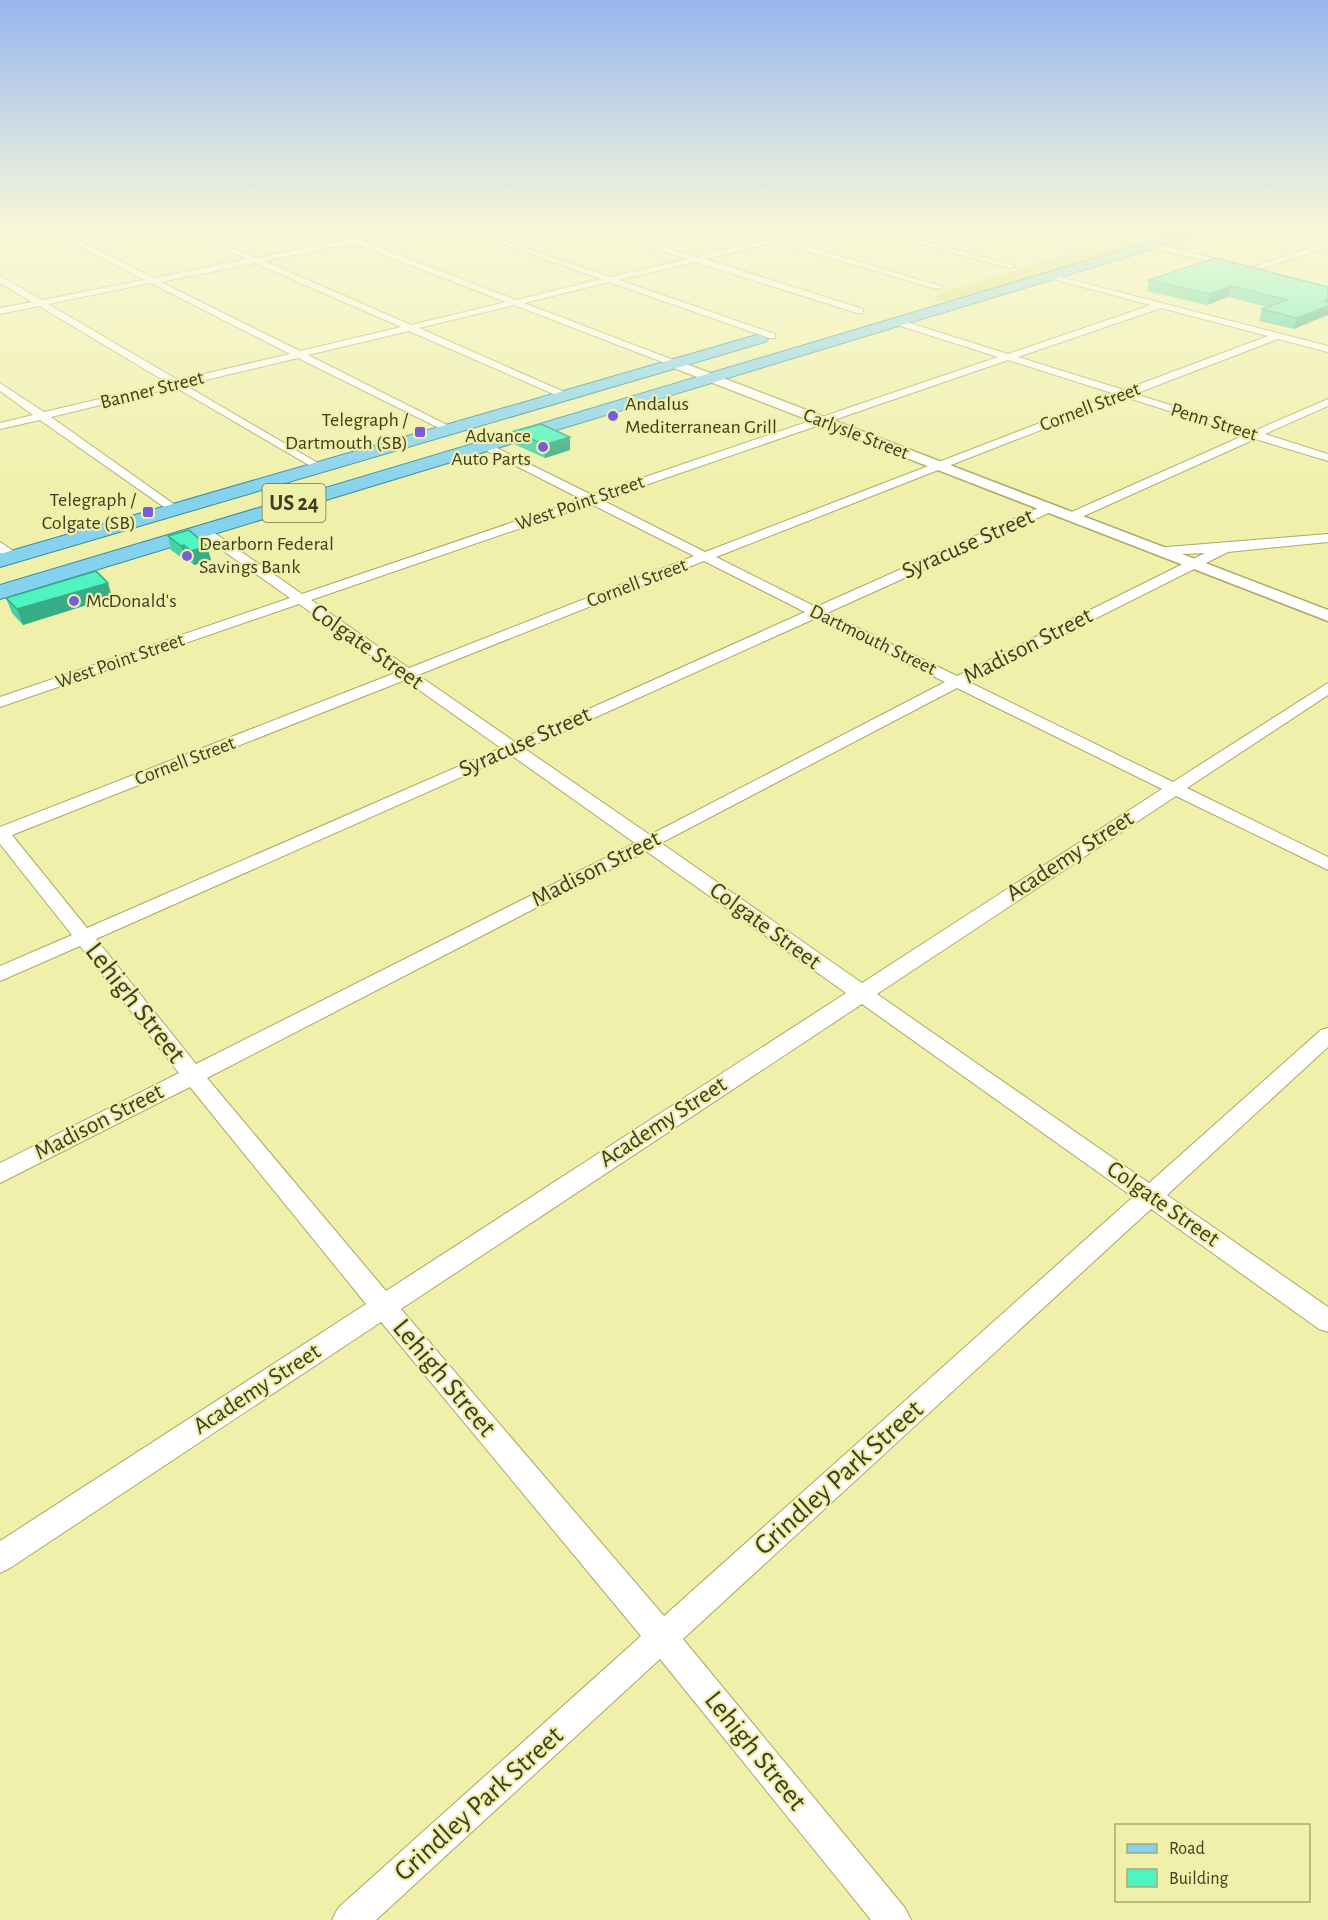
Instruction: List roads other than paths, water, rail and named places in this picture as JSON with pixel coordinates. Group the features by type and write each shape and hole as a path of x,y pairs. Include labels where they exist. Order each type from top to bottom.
{"main road":[{"path":"756,363 788,349 861,327 865,322 837,317"},
{"name":"US 24","path":"0,592 909,317"},
{"name":"US 24","path":"4,554 174,510 777,334"},
{"path":"465,451 442,448 439,440 555,404 572,394"},
{"path":"148,547 216,520 348,480 358,474 352,466 324,466"},
{"path":"45,579 18,577 15,574 16,565 37,556 181,514 237,492"}],"street":[{"path":"63,317 324,466"},
{"path":"226,317 449,430"},
{"path":"383,317 572,394"},
{"name":"Banner Street","path":"0,426 454,317"},
{"name":"Carlysle Street","path":"551,317 1328,616"},
{"path":"724,317 777,334"},
{"name":"West Point Street","path":"0,702 1126,317"},
{"path":"1203,317 1328,349"},
{"name":"Penn Street","path":"894,321 1328,458"},
{"name":"Cornell Street","path":"0,833 937,465 1276,336"},
{"path":"0,386 174,510"},
{"name":"Syracuse Street","path":"1071,517 1328,402"},
{"name":"Dartmouth Street","path":"483,445 815,612 1328,864"},
{"name":"Syracuse Street","path":"0,974 512,749 1049,508"},
{"name":"Colgate Street","path":"202,530 1328,1321"},
{"path":"1160,551 1225,548 1328,538"},
{"name":"Madison Street","path":"0,1174 648,843 958,681 1225,548"},
{"name":"Academy Street","path":"0,1558 1328,688"},
{"name":"Lehigh Street","path":"0,833 192,1074 662,1638 893,1920"},
{"name":"Grindley Park Street","path":"350,1920 1328,1035"}],"place":[{"name":"Andalus Mediterranean Grill","path":"613,416"},
{"name":"Telegraph / Dartmouth (SB)","path":"420,432"},
{"name":"Advance Auto Parts","path":"543,447"},
{"name":"Telegraph / Colgate (SB)","path":"148,512"},
{"name":"Dearborn Federal Savings Bank","path":"187,556"},
{"name":"McDonald's","path":"74,601"}]}
